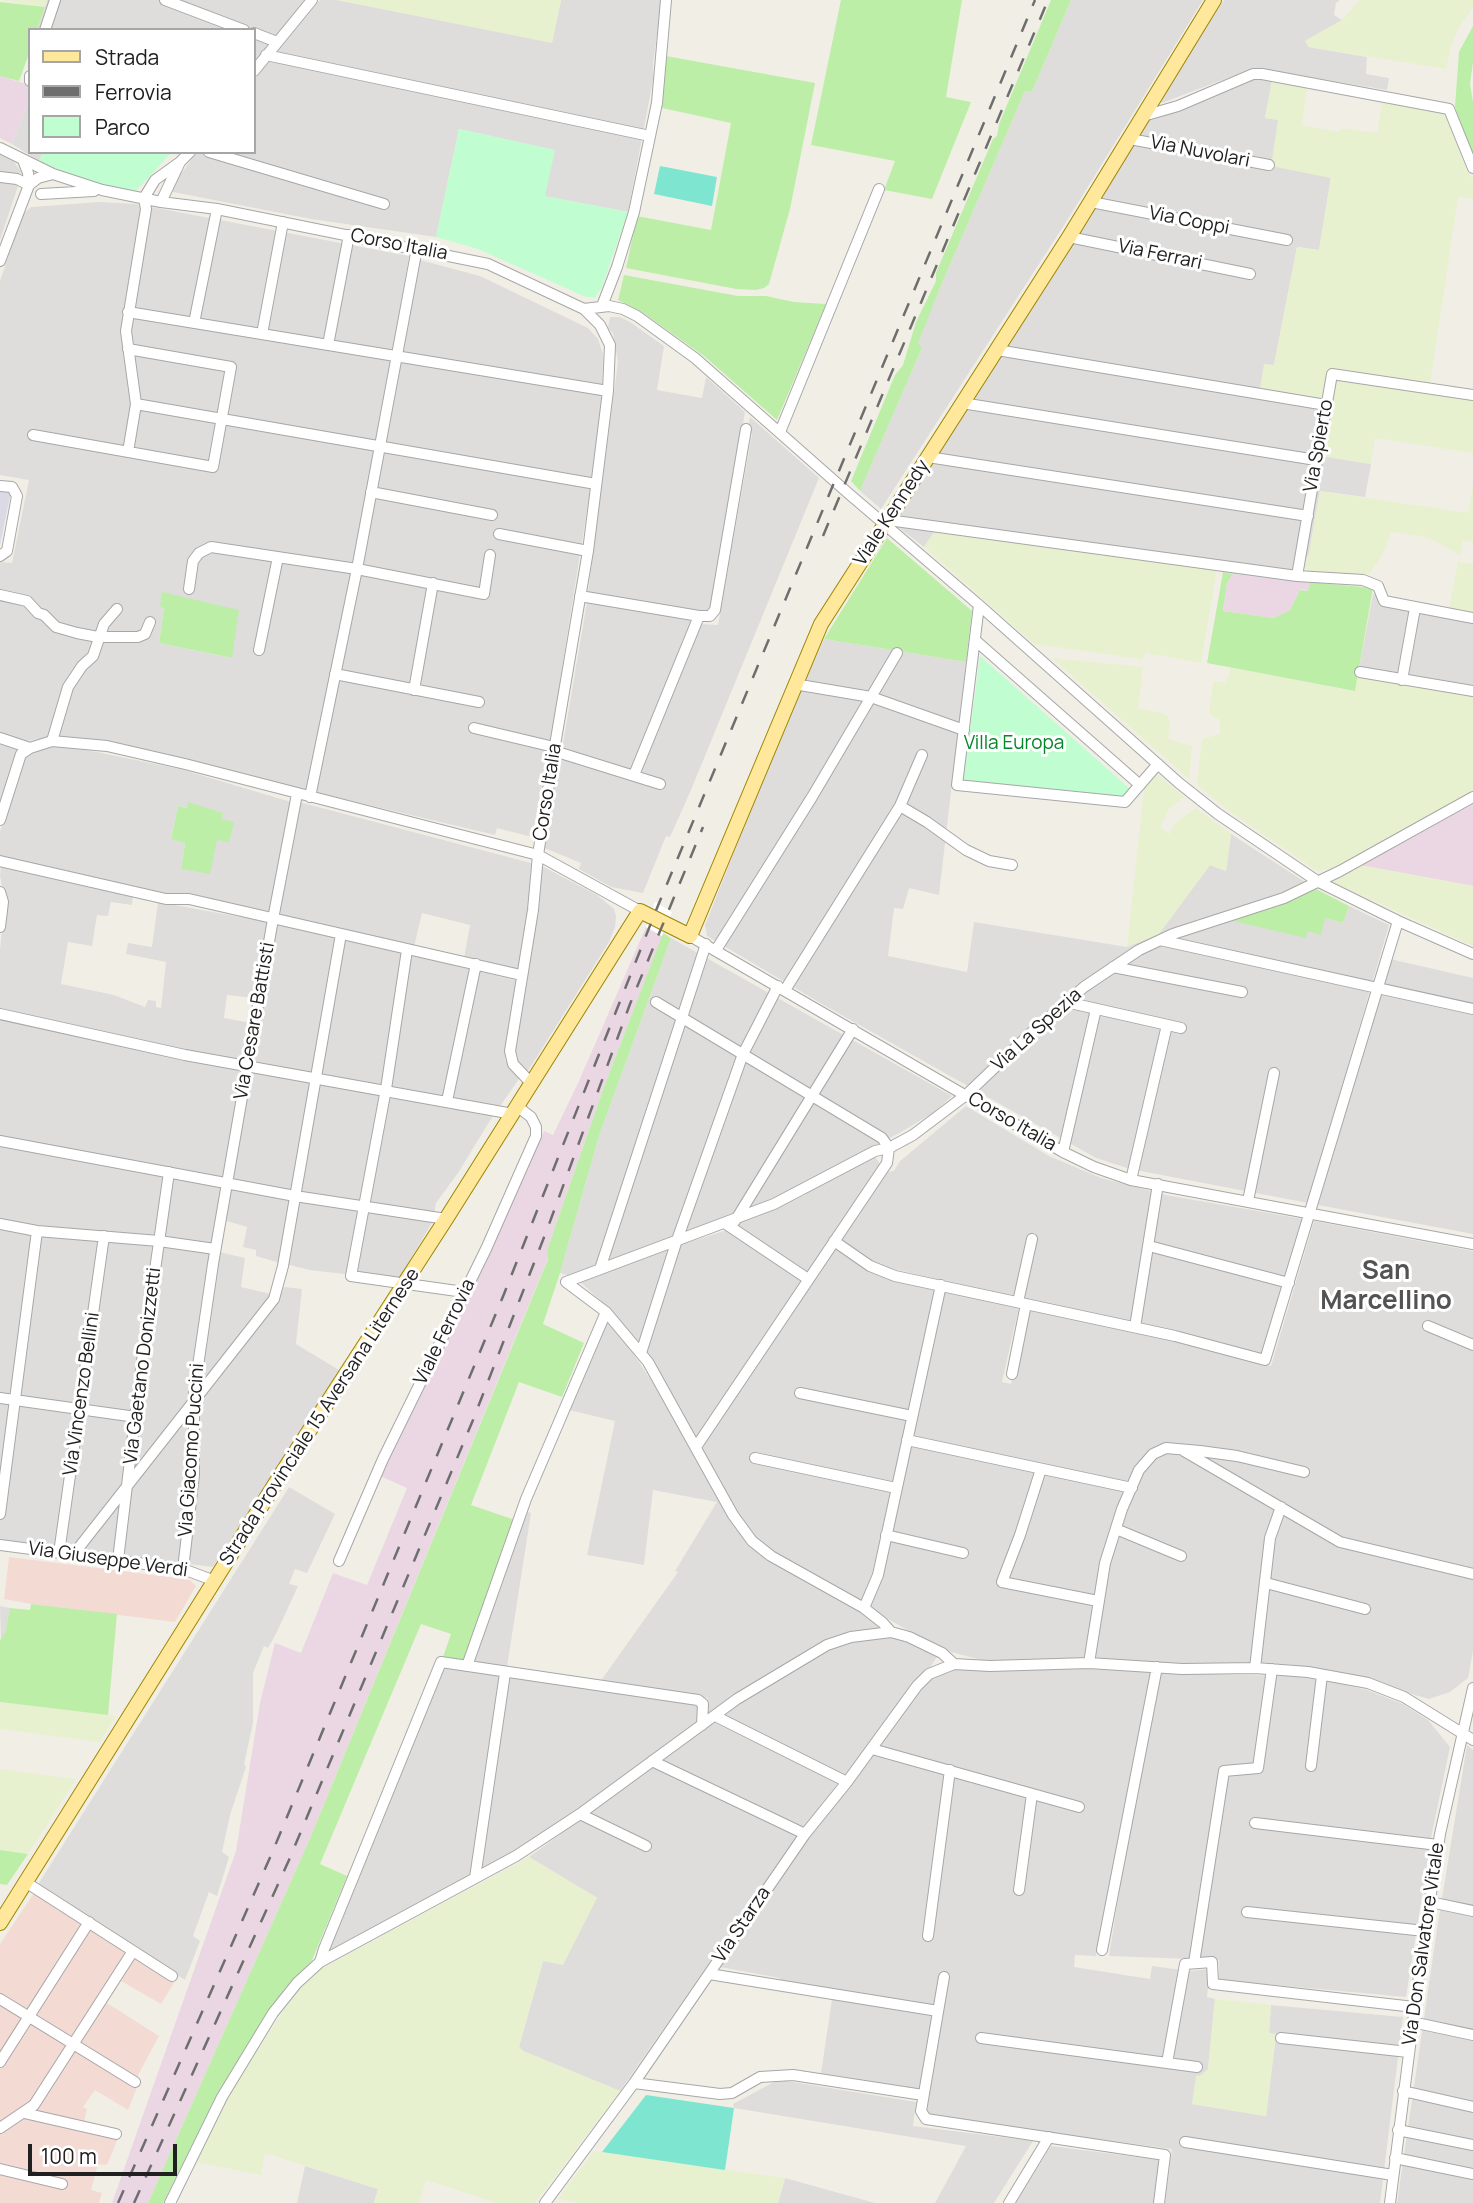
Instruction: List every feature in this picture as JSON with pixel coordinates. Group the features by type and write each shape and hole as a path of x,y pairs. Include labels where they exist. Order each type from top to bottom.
{"main road":[{"name":"Viale Kennedy","path":"690,936 821,624 1069,237 1214,0"},
{"name":"Corso Italia","path":"640,911 690,936"},
{"name":"Strada Provinciale 15 Aversana Liternese","path":"0,1923 640,911"}],"street":[{"path":"46,28 55,0"},
{"path":"165,0 182,3 239,28"},
{"path":"256,68 312,0"},
{"path":"601,306 617,267 634,212 657,103 666,0"},
{"path":"256,34 277,42"},
{"path":"266,55 650,136"},
{"path":"1143,116 1178,106 1253,74 1342,88 1449,109 1473,168"},
{"name":"Via Nuvolari","path":"1130,139 1269,165"},
{"name":"Corso Italia","path":"0,148 53,174 103,190 161,202 217,209 488,264 583,309 600,325 610,345 608,391 588,551 538,855 640,911"},
{"path":"128,452 136,404 126,331 146,209 144,198 156,180 188,154"},
{"path":"216,154 384,204"},
{"path":"0,261 29,184 23,160"},
{"path":"161,202 180,162"},
{"path":"22,202 41,194 50,186 53,174 29,184"},
{"path":"0,177 29,184"},
{"path":"780,432 879,189"},
{"path":"41,194 103,190"},
{"name":"Via Coppi","path":"1091,202 1287,240"},
{"path":"194,323 217,209"},
{"path":"261,334 283,222"},
{"path":"328,345 349,235"},
{"name":"Via Ferrari","path":"1069,237 1250,274"},
{"path":"310,797 357,569 417,248"},
{"path":"583,309 601,306 623,309 695,358 1218,814 1317,881 1473,954"},
{"path":"128,312 608,391"},
{"path":"33,435 213,467 231,367 128,349"},
{"path":"997,350 1326,405"},
{"name":"Via Spierto","path":"1297,576 1332,374 1473,395"},
{"path":"962,403 1317,460"},
{"path":"136,404 596,484"},
{"path":"580,596 710,616 715,610 746,429"},
{"path":"928,457 1308,516"},
{"path":"0,486 12,487 17,496 7,548 0,556"},
{"path":"371,492 492,514"},
{"path":"886,522 1297,576 1363,580 1378,586 1384,601 1473,618"},
{"path":"499,534 588,551"},
{"path":"189,589 193,561 198,553 211,547 357,569 484,594 490,555"},
{"path":"259,650 278,557"},
{"path":"414,690 433,583"},
{"path":"0,595 27,601 56,626 98,637 138,637 145,634 149,622"},
{"path":"979,605 957,785 1125,802 1158,764"},
{"path":"1402,680 1415,608"},
{"path":"52,741 68,687 82,666 93,656 104,624 117,609"},
{"path":"634,775 699,616"},
{"path":"975,640 1140,785"},
{"path":"600,1269 681,1018 711,947 813,797 897,653"},
{"path":"1360,672 1473,691"},
{"path":"335,674 479,702"},
{"path":"794,684 871,697 964,730"},
{"path":"474,728 554,749 660,784"},
{"path":"0,738 30,748"},
{"path":"0,820 22,754 30,748 52,741 107,747 538,855 534,910 521,975 510,1059 532,1084"},
{"path":"641,1353 676,1243 743,1054 781,988 900,806 922,755"},
{"name":"Via Cesare Battisti","path":"215,1249 297,794"},
{"name":"Via La Spezia","path":"606,1312 566,1282 676,1243 774,1204 875,1151 889,1148 913,1135 966,1095 1066,1002 1139,950 1160,940 1283,898 1340,871 1473,797"},
{"path":"900,806 967,850 989,861 1012,864"},
{"path":"0,861 166,899 189,900 521,975"},
{"path":"0,892 3,902 0,927"},
{"path":"834,1241 870,1266 895,1276 1135,1328 1265,1360 1398,921"},
{"path":"72,1555 274,1299 279,1287 341,934"},
{"name":"Corso Italia","path":"690,936 1063,1152 1094,1167 1132,1180 1473,1244"},
{"path":"1160,940 1473,1009"},
{"path":"407,950 386,1089 351,1276 464,1292"},
{"path":"447,1101 476,964"},
{"path":"1113,967 1242,992"},
{"path":"656,1002 882,1138 889,1148 887,1163 696,1447"},
{"path":"1066,1002 1181,1028"},
{"path":"1063,1152 1096,1009"},
{"path":"0,1014 165,1051 447,1101 516,1110"},
{"path":"1132,1180 1167,1025"},
{"path":"808,1279 730,1222 813,1096 853,1029"},
{"path":"1248,1201 1274,1073"},
{"name":"Viale Ferrovia","path":"339,1561 383,1459 486,1249 536,1136 536,1127 531,1117 516,1110"},
{"path":"0,1141 295,1196 446,1219"},
{"name":"Via Gaetano Donizzetti","path":"118,1560 169,1172"},
{"path":"1135,1328 1158,1184"},
{"path":"0,1224 37,1231 159,1241 215,1249"},
{"path":"0,1514 37,1231"},
{"name":"Via Vincenzo Bellini","path":"59,1553 104,1236"},
{"path":"1012,1374 1032,1239"},
{"path":"1149,1246 1289,1283"},
{"name":"Via Giacomo Puccini","path":"183,1569 194,1475 193,1403 215,1249"},
{"path":"864,1608 878,1574 941,1286"},
{"path":"467,1666 526,1499 606,1312 641,1353 733,1515 752,1541 771,1556 864,1608 891,1632"},
{"path":"1428,1326 1473,1345"},
{"path":"800,1393 912,1416"},
{"path":"0,1398 136,1417"},
{"path":"907,1440 1132,1488"},
{"path":"1088,1663 1104,1563 1139,1470 1153,1454 1166,1448 1237,1456 1304,1472"},
{"path":"1182,1450 1340,1542 1473,1574"},
{"path":"755,1458 896,1488"},
{"path":"1041,1469 1002,1582 1098,1601"},
{"path":"1255,1668 1270,1538 1281,1507"},
{"path":"1116,1529 1181,1556"},
{"path":"886,1535 963,1553"},
{"name":"Via Giuseppe Verdi","path":"0,1545 183,1569 215,1581"},
{"path":"1266,1583 1365,1609"},
{"path":"170,2203 222,2097 273,2013 297,1983 320,1962 516,1856 580,1814 737,1699 827,1645 851,1637 891,1632 909,1637 942,1653 954,1664 990,1666 1088,1663 1255,1668 1322,1675 1368,1683 1404,1697 1473,1740"},
{"path":"320,1962 441,1662 698,1700 702,1704 702,1725"},
{"name":"Via Starza","path":"546,2203 634,2083 804,1834 847,1782 917,1686 929,1674 954,1664"},
{"path":"1102,1950 1157,1667"},
{"path":"1194,1963 1224,1771 1258,1768 1272,1670"},
{"path":"475,1878 505,1673"},
{"path":"1311,1766 1322,1675"},
{"name":"Via Don Salvatore Vitale","path":"1390,2203 1414,2007 1438,1845 1473,1688"},
{"path":"715,1716 847,1782"},
{"path":"872,1749 1079,1807"},
{"path":"652,1760 804,1834"},
{"path":"928,1936 950,1770"},
{"path":"1019,1890 1032,1794"},
{"path":"580,1814 646,1846"},
{"path":"1255,1823 1438,1845"},
{"path":"27,1883 172,1976"},
{"path":"1430,1902 1473,1911"},
{"path":"1247,1912 1425,1931"},
{"path":"0,2062 89,1922"},
{"path":"0,2128 34,2105 133,1951"},
{"path":"1167,2063 1185,1964 1212,1962 1213,1984 1414,2007"},
{"path":"709,1974 938,2011"},
{"path":"944,1977 920,2111 926,2119 1165,2155 1159,2203"},
{"path":"0,1999 135,2082"},
{"path":"1412,2022 1473,2035"},
{"path":"981,2038 1197,2067"},
{"path":"1281,2038 1408,2052"},
{"path":"634,2083 720,2094 732,2093 760,2077 793,2074 923,2095"},
{"path":"1403,2091 1473,2107"},
{"path":"24,2113 116,2134"},
{"path":"1398,2130 1473,2145"},
{"path":"1009,2203 1049,2137"},
{"path":"1185,2142 1393,2175"},
{"path":"1395,2158 1473,2174"},
{"path":"0,2169 62,2184"}],"shaded area":[{"path":"47,0 304,0 256,61 256,28 38,28"},
{"path":"320,0 337,0 552,42 561,0 662,0 653,80 628,212 544,196 554,150 459,129 436,237 311,219 173,192 172,186 196,154 256,154 256,78"},
{"path":"1071,0 1203,0 1068,219 881,509 860,491 922,348 917,343 940,288 1025,91 1032,92"},
{"path":"1224,0 1340,0 1336,3 1334,15 1342,20 1305,41 1309,47 1367,57 1366,74 1389,78 1387,90 1251,69 1162,103 1158,99"},
{"path":"0,76 28,84 28,102 12,144 0,138"},
{"path":"1255,78 1272,81 1265,118 1279,120 1331,177 1319,250 1297,247 1274,365 1330,401 1322,456 1371,464 1365,497 1320,491 1301,581 1233,574 1215,568 936,530 924,547 894,524 1053,274 1145,119"},
{"path":"28,102 28,154 42,154 39,161 12,144"},
{"path":"0,155 14,162 21,177 0,240"},
{"path":"660,166 717,177 712,206 654,194"},
{"path":"99,202 136,204 409,256 394,351 352,564 352,576 307,790 146,750 50,737 22,742 0,734 0,562 12,563 29,480 0,475 0,281 23,214 31,207","holes":["164,607 231,658 159,643"]},
{"path":"420,260 480,276 588,328 598,339 603,354 602,395 587,510 549,750 532,837 497,828 495,835 314,792"},
{"path":"610,317 620,317 630,322 664,346 657,390 702,398 706,377 745,412 708,612 588,592 618,362 613,333 608,328"},
{"path":"750,417 819,478 691,790 670,837 666,836 643,893 611,887 579,869 581,863 542,847 560,758 664,781 639,771 701,624 718,625 752,434 748,431"},
{"path":"0,490 11,492 0,545"},
{"path":"1233,574 1310,582 1308,591 1301,589 1290,610 1274,618 1223,611 1227,583"},
{"path":"1373,594 1473,614 1473,695 1358,674"},
{"path":"587,602 694,620 632,770 562,749"},
{"path":"824,639 966,662 939,895 909,888 903,909 894,908 888,956 967,972 974,922 1127,947 1159,933 1210,865 1226,871 1231,834 1316,889 1235,921 1308,931 1325,918 1343,923 1349,906 1389,925 1308,1203 1130,1169 1096,1158 707,936 705,925 800,687"},
{"path":"0,743 18,748 0,806"},
{"path":"50,745 67,746 180,769 291,802 269,913 161,896 0,858 0,831 24,756","holes":["178,806 223,814 217,840 181,869 185,843 171,838"]},
{"path":"299,802 531,863 529,910 519,970 464,958 470,925 422,913 414,947 276,916"},
{"path":"1473,802 1473,886 1359,865 1457,812"},
{"path":"1,865 133,896 132,905 111,902 108,916 97,915 92,946 68,942 61,984 114,995 145,1007 148,1000 156,1001 156,1007 161,1008 166,962 126,954 128,943 152,947 158,902 268,922 255,998 227,995 224,1018 251,1023 245,1062 155,1046 0,1011 0,950 5,900 0,876"},
{"path":"540,865 597,895 614,909 616,916 609,942 526,1074 512,1053"},
{"path":"276,923 336,937 313,1073 251,1063"},
{"path":"646,927 662,936 604,1087 547,1250 548,1258 311,1836 148,2203 112,2203 236,1851 260,1703 275,1643 301,1653 333,1573 367,1585 407,1488 380,1476 544,1131 553,1135"},
{"path":"343,938 518,981 505,1060 521,1076 436,1203 433,1221 398,1280 309,1270 286,1264"},
{"path":"671,938 952,1096 933,1113 901,1132 770,1202 571,1277 560,1273 599,1136"},
{"path":"1390,959 1473,978 1473,1234 1318,1205"},
{"path":"0,1017 312,1080 280,1263 256,1256 256,1250 243,1247 247,1227 217,1218 212,1247 127,1233 35,1227 0,1221"},
{"path":"966,1106 1049,1156 1101,1178 1166,1195 1303,1219 1263,1358 1132,1323 876,1265 840,1240 888,1172 894,1171 900,1161"},
{"path":"874,1155 880,1164 696,1440 608,1307 579,1281 724,1231 742,1220 778,1208"},
{"path":"1314,1221 1473,1251 1473,1651 1468,1678 1450,1692 1429,1699 1337,1673 1293,1665 1253,1662 1253,1665 981,1660 940,1649 869,1608 944,1289 1019,1307 1002,1382 1011,1384 1029,1308 1174,1340 1271,1366"},
{"path":"0,1228 100,1242 107,1239 211,1250 245,1258 241,1287 280,1296 284,1287 302,1289 296,1344 339,1370 213,1567 0,1540"},
{"path":"835,1247 936,1288 873,1570 862,1603 773,1552 751,1534 738,1516 701,1446"},
{"path":"606,1323 629,1347 656,1388 734,1525 880,1623 878,1630 833,1639 809,1650 709,1716 705,1715 708,1698 600,1682 678,1572 675,1571 717,1502 653,1490 644,1565 587,1555 615,1421 569,1410"},
{"path":"289,1487 335,1514 307,1573 295,1569 289,1584 298,1586 268,1648 264,1646 253,1673 253,1723 244,1764 246,1767 230,1815 222,1852 229,1857 217,1896 209,1892 193,1936 200,1941 185,1980 37,1886"},
{"path":"525,1511 531,1513 507,1667 473,1662"},
{"path":"9,1557 178,1578 190,1580 196,1586 175,1622 31,1604 4,1599"},
{"path":"0,1606 10,1608 1,1640"},
{"path":"885,1636 908,1639 938,1655 845,1775 722,1716 757,1691 832,1646"},
{"path":"445,1666 697,1704 698,1721 594,1800 520,1848 331,1950 329,1948"},
{"path":"1071,1668 1151,1672 1096,1956 1075,1955 1074,1967 1150,1979 1152,1966 1189,1971 1210,1969 1207,1997 1215,1999 1208,2069 1201,2076 1192,2104 1266,2116 1276,2035 1269,2033 1271,2005 1403,2017 1380,2203 1165,2203 1172,2149 926,2116 949,1976 946,1972 940,1971 935,2006 780,1981 780,1978 720,1967 802,1844 870,1755 1081,1811 1082,1802 876,1748 927,1680 956,1669"},
{"path":"1160,1673 1291,1676 1367,1690 1403,1704 1428,1720 1450,1747 1432,1833 1406,1997 1219,1980 1219,1960 1109,1956 1126,1849"},
{"path":"713,1722 838,1783 798,1835 620,2091 519,2047 543,1961 597,1898 529,1857"},
{"path":"1467,1745 1473,1750 1473,2203 1397,2203 1437,1929"},
{"path":"34,1893 175,1981 161,2004 121,1981 107,2003 159,2036 136,2079 139,2082 128,2110 95,2090 83,2107 87,2109 84,2122 121,2131 107,2165 98,2164 91,2190 102,2193 99,2203 0,2203 0,1944"},
{"path":"832,1999 932,2016 920,2089 821,2073"},
{"path":"786,2081 916,2102 913,2126 1033,2141 994,2203 935,2203 966,2146 734,2108 733,2104 774,2082"},
{"path":"646,2095 734,2108 725,2170 602,2152"},
{"path":"1051,2146 1160,2160 1154,2203 1016,2203"},
{"path":"305,2166 378,2189 374,2203 297,2203"},
{"path":"785,2178 875,2203 778,2203"}],"green space":[{"path":"0,0 47,0 45,7"},
{"path":"337,0 561,0 552,43"},
{"path":"841,0 962,0 946,97 971,102 932,199 884,190 895,161 811,145"},
{"path":"1051,0 1071,0 1032,92 1025,91 940,288 918,343 922,348 860,491 851,481 895,375 903,365 916,322 936,281 936,273 993,139 997,136 999,124"},
{"path":"1360,0 1473,0 1473,7 1458,29 1446,69 1309,47 1305,41 1342,20"},
{"path":"0,2 45,7 38,28 28,28 28,56 19,81 0,76"},
{"path":"1473,26 1470,84 1473,102 1473,160 1455,106 1459,52"},
{"path":"666,56 815,83 790,209 769,284 764,288 736,289 626,268 637,216 711,230 731,123 662,108"},
{"path":"1272,81 1307,88 1302,125 1339,132 1342,128 1377,133 1382,103 1446,113 1466,169 1473,179 1473,199 1458,197 1430,385 1329,370 1323,400 1260,389 1264,364 1274,365 1297,247 1319,250 1331,178 1271,166 1278,120 1265,118"},
{"path":"459,129 555,150 545,196 628,212 602,287 595,297 586,297 478,249 436,237"},
{"path":"42,154 170,154 134,193 40,168"},
{"path":"624,275 738,296 766,296 794,302 826,304 777,420 704,356 642,312 618,300"},
{"path":"1335,379 1473,398 1473,453 1375,438 1371,464 1322,456"},
{"path":"1473,486 1473,542 1463,540 1460,555 1433,540 1391,532 1384,552 1370,573 1363,575 1310,572 1303,566 1309,553 1320,491 1468,513"},
{"path":"936,529 1215,568 1216,576 1201,663 1147,653 1141,659 1034,644 924,547"},
{"path":"887,538 972,611 966,662 824,639"},
{"path":"1458,562 1473,564 1473,614 1449,609"},
{"path":"1223,572 1233,574 1227,583 1223,611 1274,618 1290,610 1300,590 1308,591 1310,582 1373,588 1355,691 1207,663"},
{"path":"162,592 239,610 232,658 159,643 164,608 160,606"},
{"name":"Villa Europa","path":"980,656 1130,789 1122,798 963,782"},
{"path":"1052,658 1143,667 1138,708 1167,716 1170,720 1168,739 1192,746 1189,779"},
{"path":"1231,668 1354,691 1358,674 1473,695 1473,790 1411,827 1332,868 1319,872 1233,814 1197,785 1202,739 1220,734 1220,720 1209,714 1213,681 1226,683"},
{"path":"1157,774 1184,797 1169,809 1160,827 1169,834 1175,823 1196,808 1231,834 1226,871 1210,865 1159,934 1127,947 1144,788"},
{"path":"188,802 223,813 222,819 234,822 229,842 217,840 210,874 181,869 185,843 171,839 178,806 187,808"},
{"path":"1359,865 1473,886 1473,946 1330,881"},
{"path":"1316,889 1349,906 1343,923 1325,918 1321,935 1308,931 1306,938 1233,921"},
{"path":"663,933 671,938 599,1136 543,1324 584,1343 562,1397 519,1382 471,1505 515,1520 466,1660 443,1657 451,1634 421,1624 320,1864 347,1876 310,1965 285,1988 217,2094 163,2203 148,2203 311,1836 548,1259 547,1250 604,1087"},
{"path":"31,1604 117,1614 108,1715 0,1702 0,1640 5,1633 10,1608 30,1610"},
{"path":"0,1702 116,1716 100,1742 0,1729"},
{"path":"0,1769 76,1779 28,1854 0,1850"},
{"path":"0,1850 28,1854 7,1885 0,1884"},
{"path":"529,1857 597,1898 563,1965 543,1961 519,2047 620,2091 535,2203 497,2203 426,2180 419,2203 374,2203 378,2189 265,2153 261,2175 196,2162 238,2079 298,1989 322,1968"},
{"path":"1215,1999 1271,2005 1269,2033 1276,2034 1266,2116 1192,2104 1196,2076 1208,2069"},
{"path":"594,2151 785,2178 778,2203 580,2203 558,2199"}],"pier":[{"path":"655,902 672,912 662,936 646,927"}],"railway":[{"path":"118,2203 272,1853 504,1294 657,908 1035,0"},
{"path":"823,536 1048,0"},
{"path":"134,2203 289,1860 473,1420 630,1004 703,827"}],"district":[{"name":"San Marcellino","path":"1386,1287"}]}
